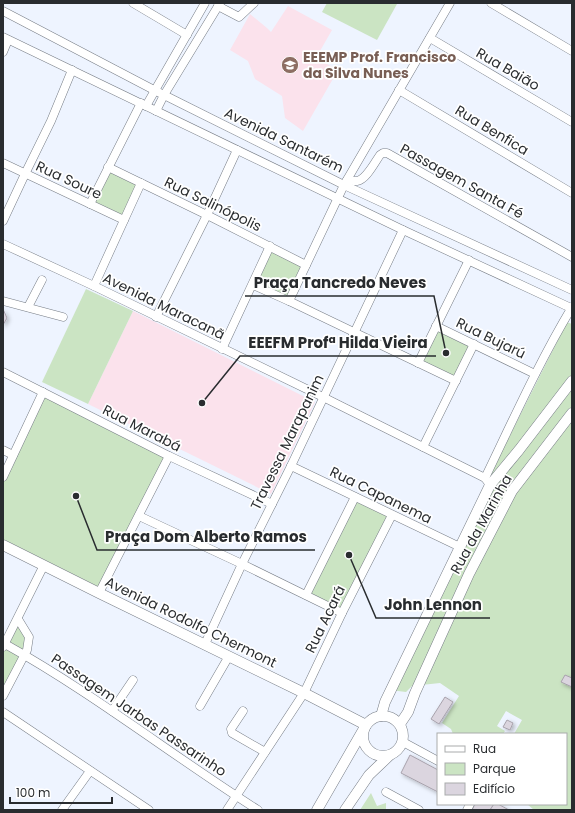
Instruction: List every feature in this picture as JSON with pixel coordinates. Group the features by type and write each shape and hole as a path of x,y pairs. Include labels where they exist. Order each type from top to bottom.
{"main road":[{"name":"Rua da Marinha","path":"381,716 385,702 460,548 487,481 519,450 572,381"},
{"name":"Rua da Marinha","path":"400,724 408,712 468,574 512,491 572,413"},
{"name":"Avenida Rodolfo Chermont","path":"3,545 304,693 366,726"},
{"path":"318,810 366,726 372,719 381,716 394,718 400,724 404,733 403,742 398,750 390,755 369,775 345,810"},
{"path":"366,726 363,739 369,751 377,755 390,755"}],"street":[{"path":"133,3 187,35"},
{"path":"90,204 108,167 143,104 154,90 205,3"},
{"path":"156,111 164,95 219,5 239,18 254,3"},
{"path":"289,301 346,182 450,3"},
{"path":"491,3 572,51"},
{"name":"Avenida Santarém","path":"3,11 164,95 346,182 555,291 572,307"},
{"path":"3,52 6,38"},
{"name":"Avenida Santarém","path":"6,38 338,199 469,260 555,291 572,290"},
{"name":"Rua Baião","path":"430,38 572,122"},
{"path":"3,221 51,120 72,70"},
{"name":"Rua Benfica","path":"399,90 572,193"},
{"path":"156,317 207,215 237,150"},
{"name":"Passagem Santa Fé","path":"346,182 362,180 380,155 387,153 572,257"},
{"name":"Rua Soure","path":"3,163 124,220"},
{"name":"Rua Salinópolis","path":"108,167 306,265"},
{"path":"94,286 142,183"},
{"name":"Travessa Marapanim","path":"205,644 403,230"},
{"name":"Avenida Maracanã","path":"3,244 94,286 323,397 487,481"},
{"path":"222,349 270,246"},
{"path":"418,363 469,260"},
{"path":"28,307 42,280"},
{"path":"253,285 456,381"},
{"path":"3,301 63,317"},
{"name":"Rua da Marinha","path":"487,481 535,374 572,307"},
{"name":"Rua Bujarú","path":"436,326 535,374"},
{"path":"423,447 474,344"},
{"name":"Rua Marabá","path":"3,372 169,456 272,504"},
{"path":"3,477 43,392"},
{"path":"3,450 13,455"},
{"path":"99,593 169,456"},
{"name":"Rua Capanema","path":"291,466 460,548"},
{"path":"306,595 355,497"},
{"name":"Rua Acará","path":"227,810 304,693 342,613 392,515"},
{"path":"138,516 242,564 342,613"},
{"path":"4,646 44,565"},
{"path":"3,696 26,650 28,637 18,619"},
{"name":"Passagem Jarbas Passarinho","path":"4,646 24,655 112,711 258,810"},
{"path":"200,706 229,656"},
{"path":"112,711 133,680"},
{"path":"243,711 231,729 232,733 265,752"},
{"path":"3,712 90,771 139,807 149,810"},
{"path":"403,742 437,760"},
{"path":"62,810 90,771"},
{"path":"386,792 405,807 419,810"}],"shaded area":[{"name":"EEEMP Prof. Francisco da Silva Nunes","path":"288,6 332,30 316,58 338,70 303,131 285,118 282,96 255,79 248,61 230,50 250,14 271,32"},
{"path":"133,311 315,402 271,494 88,404"}],"green space":[{"path":"327,3 397,4 377,40 322,12"},
{"path":"108,167 141,183 124,220 90,204"},
{"path":"270,246 306,265 289,301 253,285"},
{"path":"86,289 133,311 88,404 42,382"},
{"path":"567,322 572,324 572,810 534,810 528,805 567,805 567,733 515,733 522,720 506,711 497,726 505,731 504,733 453,733 451,729 442,723 459,696 440,683 412,686 406,692 390,690 488,479"},
{"path":"436,326 474,344 456,381 418,363"},
{"path":"43,392 169,456 99,593 3,545 3,477"},
{"path":"355,497 392,515 342,613 306,595"},
{"path":"18,619 29,637 3,696 3,647"},
{"path":"371,793 377,806 386,803 386,810 360,810"}],"building":[{"path":"3,309 7,318 3,325"},
{"path":"565,675 572,678 572,687 561,682"},
{"path":"445,697 453,702 439,724 431,719"},
{"path":"507,720 513,723 510,730 503,727"},
{"path":"410,755 437,769 437,791 401,773"},
{"path":"474,805 493,805 490,810 472,810"},
{"path":"493,805 500,805 509,810 490,810"}],"place":[{"name":"EEEMP Prof. Francisco da Silva Nunes","path":"290,65"},
{"name":"Praça Tancredo Neves","path":"446,353"},
{"name":"EEEFM Profª Hilda Vieira","path":"202,403"},
{"name":"Praça Dom Alberto Ramos","path":"76,496"},
{"name":"John Lennon","path":"349,555"}]}
